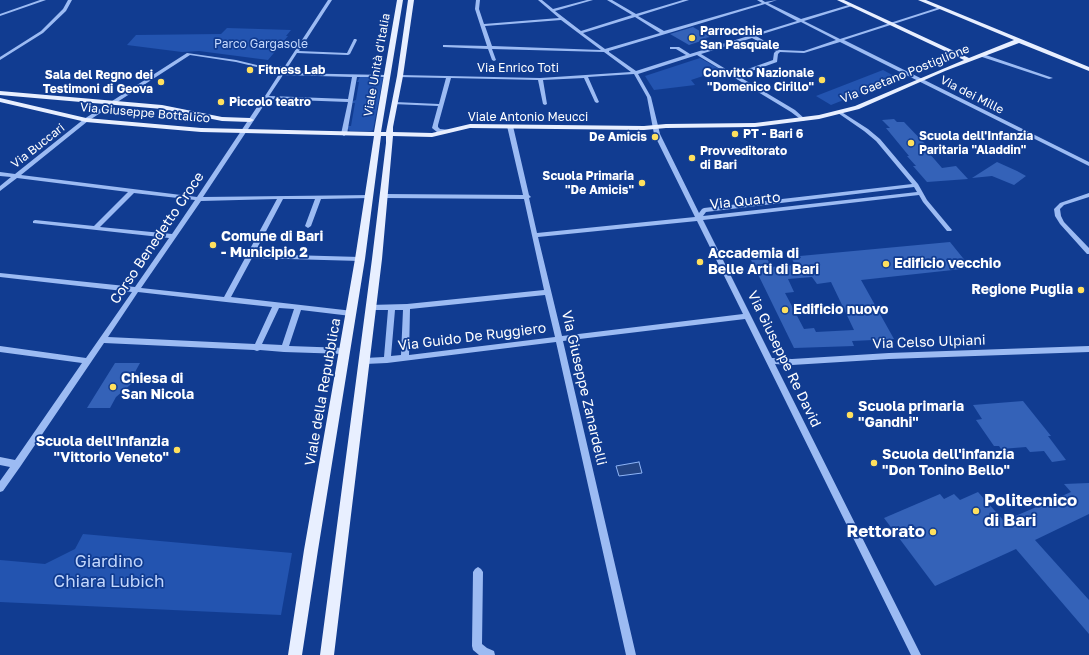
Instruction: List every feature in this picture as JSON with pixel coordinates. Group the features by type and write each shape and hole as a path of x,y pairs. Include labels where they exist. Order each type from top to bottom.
{"main road":[{"path":"840,0 969,60"},
{"path":"921,0 1089,69"},
{"path":"399,3 410,3"},
{"name":"Viale Unità d'Italia","path":"377,134 399,3"},
{"name":"Viale Unità d'Italia","path":"390,134 389,127 400,76 410,3"},
{"name":"Via Gaetano Postiglione","path":"655,127 755,125 803,120 840,112 856,108 1018,40"},
{"path":"391,47 404,47"},
{"path":"0,93 162,107 211,117 250,120"},
{"path":"0,100 9,94"},
{"path":"35,107 33,103 44,96"},
{"name":"Via Giuseppe Bottalico","path":"0,100 86,120 201,130 344,134"},
{"path":"201,130 211,117"},
{"name":"Viale Antonio Meucci","path":"344,134 432,135 470,126 655,127"},
{"name":"Viale della Repubblica","path":"295,655 370,196 377,134"},
{"path":"327,655 365,361 390,134"}],"street":[{"path":"0,15 44,0"},
{"name":"Corso Benedetto Croce","path":"0,488 199,199 242,131 330,0"},
{"path":"478,0 477,8 494,60"},
{"name":"Via Giuseppe Re David","path":"540,0 562,19 635,73 649,97 656,134 916,655"},
{"path":"552,11 591,0"},
{"path":"609,0 664,33"},
{"path":"581,32 687,0"},
{"name":"Via dei Mille","path":"760,0 1089,164"},
{"path":"446,46 491,49 607,51 775,0"},
{"path":"0,59 42,32 65,10 68,1"},
{"name":"Via Enrico Toti","path":"400,76 540,79 635,73 851,5"},
{"path":"752,36 779,51 804,52 939,8"},
{"path":"482,25 562,19"},
{"path":"295,52 348,54 355,40"},
{"path":"672,48 677,48 690,56"},
{"path":"735,76 775,61 776,54 779,51"},
{"path":"697,53 793,111 803,120"},
{"name":"Via Buccari","path":"0,189 86,120 189,54 236,61 261,67 285,67"},
{"path":"982,55 1051,78"},
{"path":"281,74 387,76"},
{"path":"344,134 355,75"},
{"path":"448,77 435,128 440,131 448,131"},
{"path":"586,77 597,102"},
{"path":"540,79 545,104"},
{"path":"265,97 350,101"},
{"path":"395,103 440,105"},
{"path":"840,112 878,140 916,185 924,201 949,230"},
{"name":"Via Giuseppe Zanardelli","path":"510,126 528,197 629,655"},
{"path":"0,174 199,199 370,196"},
{"name":"Via Quarto","path":"699,218 704,210 916,185"},
{"path":"95,228 132,191"},
{"name":"Via Quarto","path":"699,218 920,193"},
{"path":"1089,194 1062,204 1057,209 1058,216 1062,223 1089,252"},
{"path":"384,196 528,197"},
{"path":"308,226 319,197"},
{"path":"226,300 282,198"},
{"path":"740,206 745,214"},
{"path":"536,235 699,218"},
{"path":"35,222 173,236"},
{"path":"250,256 360,259"},
{"path":"0,275 136,291 351,313"},
{"path":"371,307 407,307 548,292"},
{"path":"257,348 276,306"},
{"path":"387,360 392,307"},
{"path":"405,358 407,307"},
{"path":"284,349 298,308"},
{"name":"Via Guido De Ruggiero","path":"365,361 387,360 559,340 748,316"},
{"path":"102,340 345,351"},
{"path":"0,349 88,361"},
{"name":"Via Celso Ulpiani","path":"770,361 792,362 889,356 1089,349"},
{"path":"0,461 17,464"},
{"path":"478,572 477,646 483,652 490,655"}],"green space":[{"name":"Parco Gargasole","path":"227,28 291,30 286,36 288,36 268,60 199,51 182,52 127,45 136,35 221,34"},
{"path":"700,58 721,70 691,80 695,85 654,90 645,76"},
{"path":"883,70 896,77 879,84 881,85 831,105 816,96"},
{"path":"360,77 383,78 373,130 371,131 350,131 348,129 348,126 351,126 355,103 352,103 356,100 359,82 357,82"},
{"name":"Giardino Chiara Lubich","path":"83,534 292,553 281,615 0,602 0,560 45,564 75,549"}],"shaded area":[{"path":"639,462 642,473 619,476 616,466"}],"building":[{"name":"Parrocchia San Pasquale","path":"693,27 710,37 689,45 670,34"},
{"path":"894,119 897,122 904,122 926,145 922,145 942,168 956,166 968,179 927,182 913,166 916,166 886,128 890,128 882,120"},
{"path":"997,162 1026,176 1014,185 992,176 972,178"},
{"path":"950,242 971,268 861,280 894,339 852,341 854,346 794,348 751,260 767,259 772,267 795,265 792,259 801,258 800,256","holes":["812,277 817,284 831,282 854,330 816,332 814,328 804,329 785,293 794,292 788,279"]},
{"name":"Chiesa di San Nicola","path":"115,363 140,363 135,372 138,376 137,379 116,397 110,408 87,408"},
{"path":"1023,401 1051,436 1048,436 1066,460 1052,462 1044,451 1030,452 1026,447 1001,449 999,446 994,446 976,420 982,419 973,405"},
{"path":"1089,483 1089,514 1035,540 1089,600 1089,634 1016,549 935,586 884,518 940,494 944,499 954,494 960,500 978,492 1004,521 1071,492 1064,484"}],"place":[{"name":"Parrocchia San Pasquale","path":"692,38"},
{"name":"Fitness Lab","path":"250,70"},
{"name":"Convitto Nazionale \"Domenico Cirillo\"","path":"822,80"},
{"name":"Sala del Regno dei Testimoni di Geova","path":"161,82"},
{"name":"Piccolo teatro","path":"221,102"},
{"name":"PT - Bari 6","path":"735,134"},
{"name":"De Amicis","path":"655,137"},
{"name":"Scuola dell'Infanzia Paritaria \"Aladdin\"","path":"911,143"},
{"name":"Provveditorato di Bari","path":"692,158"},
{"name":"Scuola Primaria \"De Amicis\"","path":"642,183"},
{"name":"Comune di Bari - Municipio 2","path":"213,245"},
{"name":"Accademia di Belle Arti di Bari","path":"700,262"},
{"name":"Edificio vecchio","path":"886,264"},
{"name":"Regione Puglia","path":"1081,290"},
{"name":"Edificio nuovo","path":"785,310"},
{"name":"Chiesa di San Nicola","path":"113,387"},
{"name":"Scuola primaria \"Gandhi\"","path":"850,415"},
{"name":"Scuola dell'Infanzia \"Vittorio Veneto\"","path":"177,450"},
{"name":"Scuola dell'infanzia \"Don Tonino Bello\"","path":"874,463"},
{"name":"Politecnico di Bari","path":"976,511"},
{"name":"Rettorato","path":"933,532"}]}
